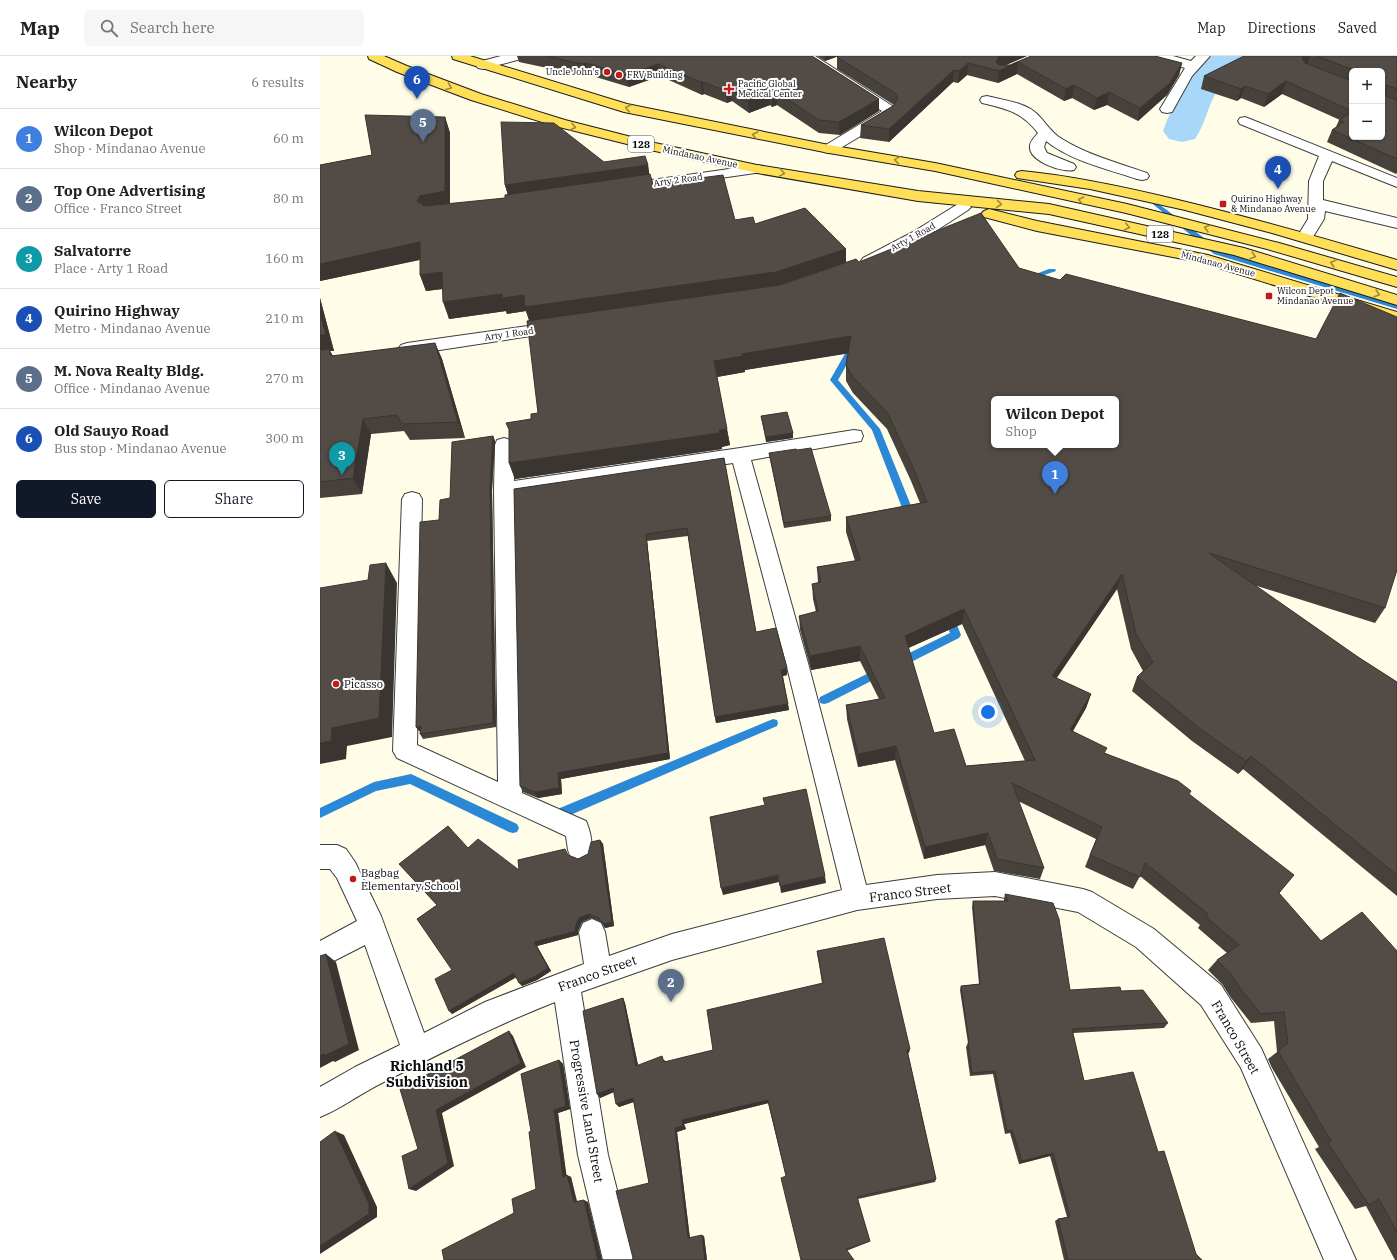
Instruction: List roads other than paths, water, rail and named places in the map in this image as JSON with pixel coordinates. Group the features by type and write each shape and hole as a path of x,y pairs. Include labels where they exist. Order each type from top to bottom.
{"main road":[{"name":"Mindanao Avenue","path":"374,56 402,69 476,97 560,123 654,147 757,169 918,196 1049,209 1238,252 1397,300"},
{"name":"128","path":"458,56 624,108 829,149 935,167 1201,227 1397,282"},
{"name":"128","path":"935,167 1064,173 1305,237 1397,265"},
{"name":"Mindanao Avenue","path":"918,196 1037,226 1202,258 1397,318"},
{"path":"1336,298 1397,325"}],"street":[{"path":"483,65 516,56"},
{"path":"806,56 887,107 889,110 887,114 829,149"},
{"path":"1159,56 1192,66"},
{"path":"1167,109 1192,66 1204,56"},
{"path":"824,68 839,62"},
{"path":"987,100 1014,107 1027,113 1035,119 1045,134 1055,142 1086,156 1142,176"},
{"path":"1245,121 1397,183"},
{"path":"1045,134 1038,140 1036,146 1040,155 1064,173 1086,156"},
{"path":"1305,237 1316,219 1316,181 1327,155"},
{"name":"Arty 2 Road","path":"610,190 757,169"},
{"path":"1316,204 1397,222"},
{"name":"Arty 1 Road","path":"854,269 919,235 964,207"},
{"name":"Arty 1 Road","path":"391,351 570,325"},
{"path":"504,490 740,455 854,436"},
{"path":"504,445 510,799"},
{"path":"740,455 799,670 857,898"},
{"path":"412,499 405,751 577,829 580,850"},
{"path":"320,857 337,857 346,870 372,928 416,1050"},
{"name":"Franco Street","path":"320,1103 365,1076 495,1012 566,984 672,947 857,898 937,887 995,884 1083,901 1145,938 1211,995 1251,1058 1340,1260"},
{"path":"320,955 372,928"},
{"path":"592,932 599,972"},
{"name":"Progressive Land Street","path":"566,984 593,1155 619,1260"}],"waterway":[{"path":"1182,131 1189,109 1201,89 1215,71 1233,56"},
{"path":"1156,204 1217,252 1397,307"},
{"path":"1029,278 1052,271"},
{"path":"854,345 834,380 876,429 911,518"},
{"path":"899,663 956,635 948,615"},
{"path":"824,700 879,672"},
{"path":"564,812 773,723"},
{"path":"320,813 374,787 411,779 513,828"}],"place":[{"name":"Uncle John's","path":"607,72"},
{"name":"FRV Building","path":"619,75"},
{"name":"Pacific Global Medical Center","path":"729,89"},
{"name":"Old Sauyo Road","path":"417,99"},
{"name":"M. Nova Realty Bldg.","path":"423,142"},
{"name":"Quirino Highway","path":"1278,189"},
{"name":"Quirino Highway & Mindanao Avenue","path":"1223,204"},
{"name":"Wilcon Depot Mindanao Avenue","path":"1269,296"},
{"name":"Salvatorre","path":"342,475"},
{"name":"Wilcon Depot","path":"1055,494"},
{"name":"Picasso","path":"336,684"},
{"name":"Bagbag Elementary School","path":"353,879"},
{"name":"Top One Advertising","path":"671,1002"}],"district":[{"name":"Richland 5 Subdivision","path":"427,1074"}]}
